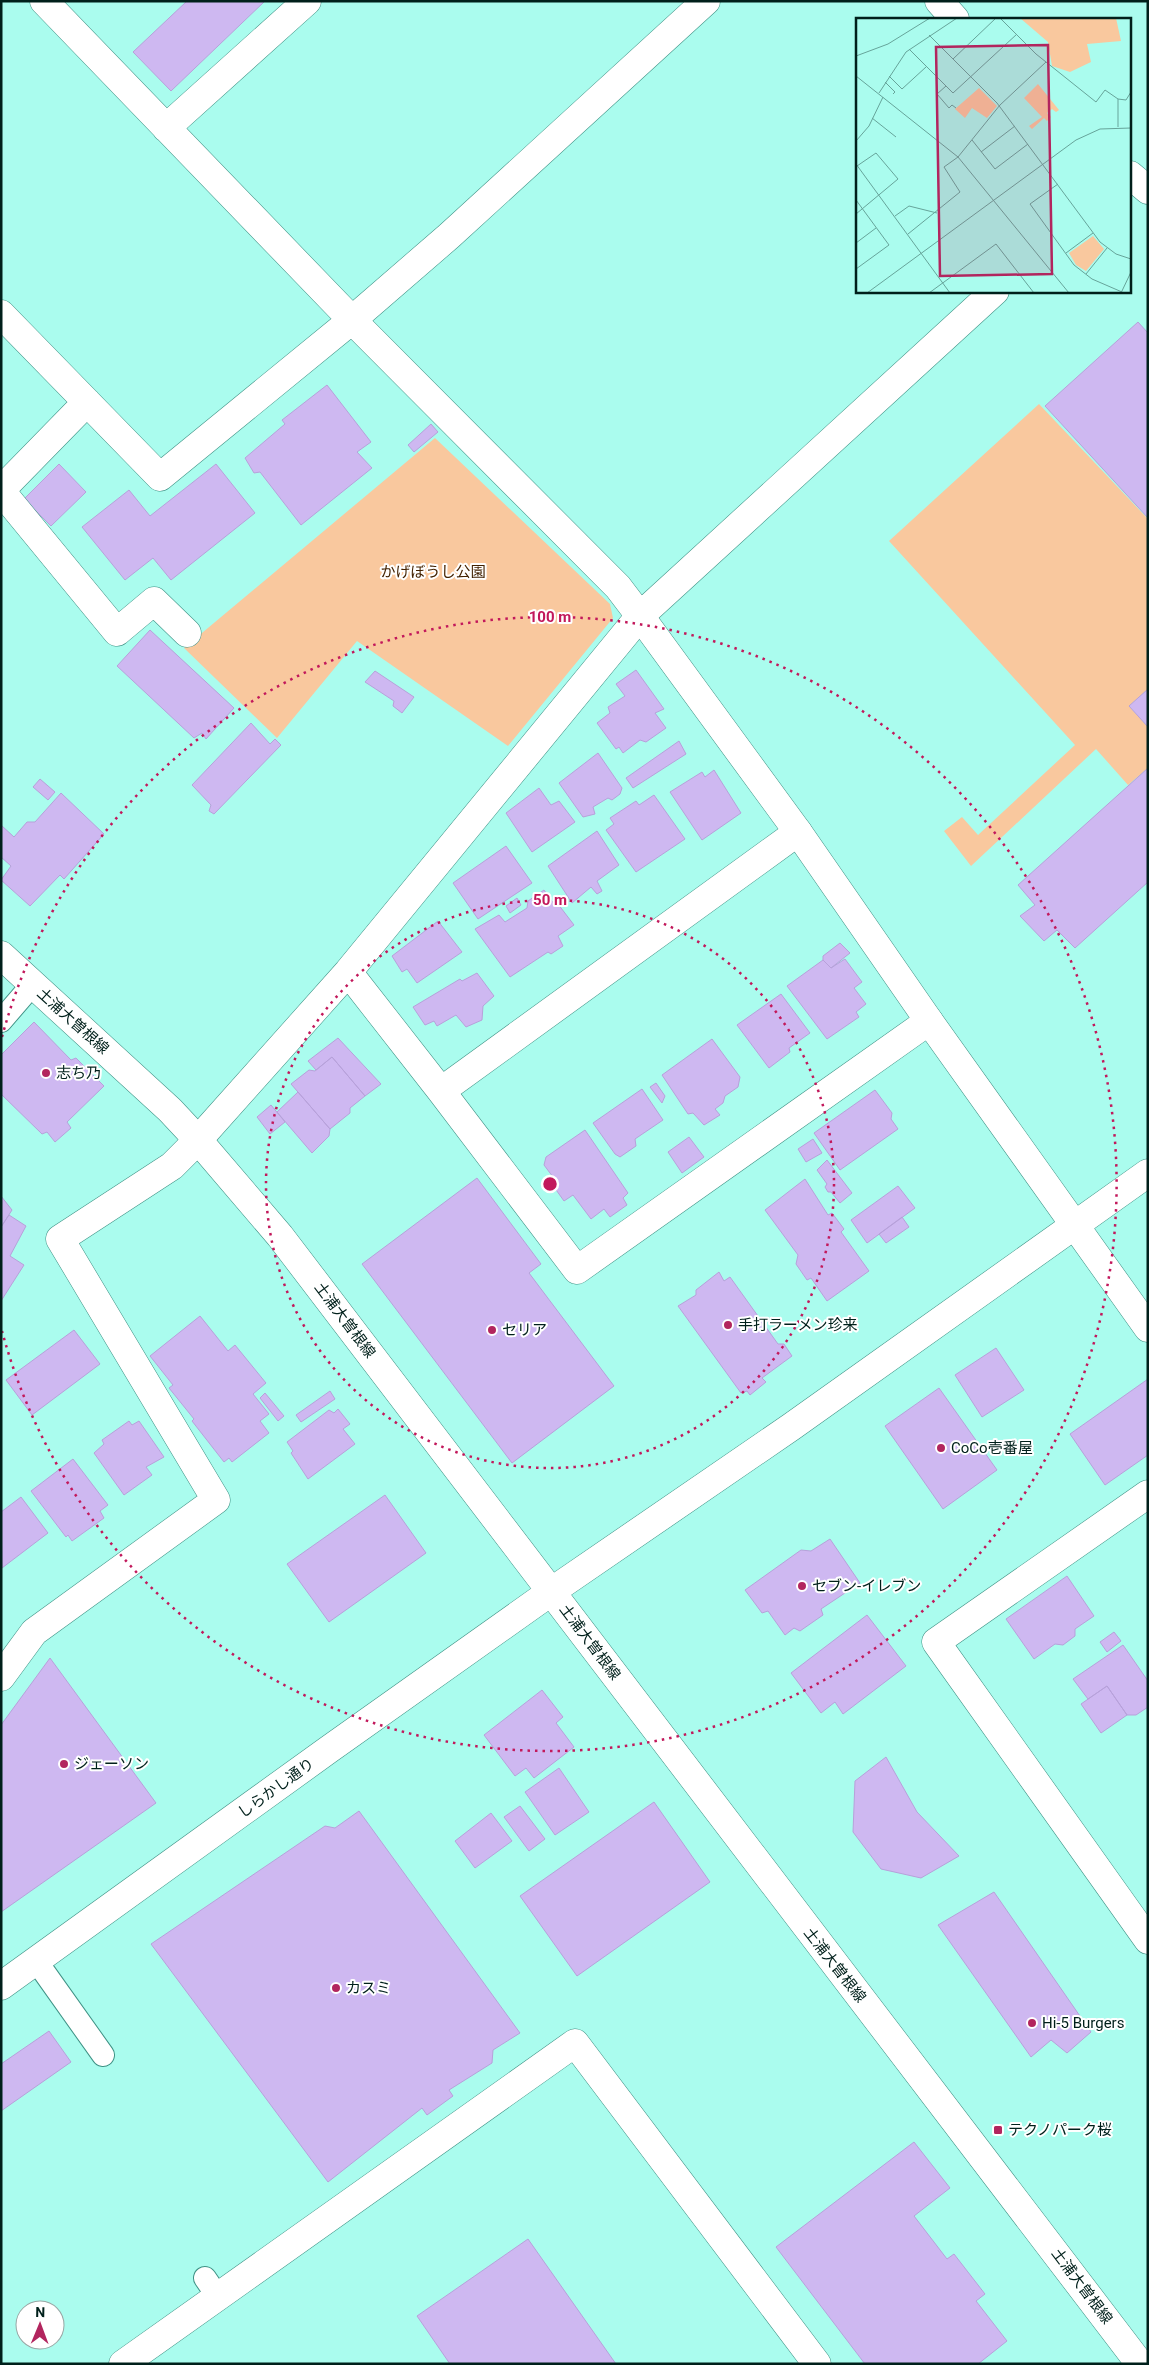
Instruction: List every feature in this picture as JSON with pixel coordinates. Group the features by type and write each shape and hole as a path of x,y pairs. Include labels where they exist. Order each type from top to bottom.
{"street":[{"path":"44,1 352,320 618,587 798,832 929,1021 1148,1328"},
{"path":"166,128 307,1"},
{"path":"1,314 160,477 352,320 449,236 706,1"},
{"path":"939,1 954,18"},
{"path":"1132,177 1148,190"},
{"path":"1,1677 34,1632 216,1500 60,1239 172,1166 198,1140 348,972 640,616 994,292"},
{"path":"87,402 1,491 117,632 154,601 186,633"},
{"path":"441,1091 798,832"},
{"name":"土浦大曽根線","path":"1,955 150,1091 198,1140 280,1236 1140,2364"},
{"path":"348,972 577,1270 929,1021"},
{"name":"しらかし通り","path":"1,1986 552,1591 791,1427 1148,1173"},
{"path":"1148,1494 936,1642 1148,1940"},
{"path":"123,2364 212,2287 575,2043 817,2364"}],"lane":[{"path":"1,1021 32,985"},
{"path":"37,1962 103,2055"}],"green space":[{"path":"1039,404 1148,519 1148,689 1129,706 1148,727 1148,768 1128,785 1096,749 971,866 944,831 962,817 978,835 1075,745 889,541"},
{"name":"かげぼうし公園","path":"435,438 610,604 613,618 508,746 357,641 277,738 184,648"}],"building":[{"path":"187,1 265,1 171,91 133,52"},
{"path":"1138,322 1148,333 1148,518 1045,406"},
{"path":"327,385 371,442 357,452 372,468 301,525 260,472 254,473 245,458 285,424 282,420"},
{"path":"431,424 438,432 414,452 408,445"},
{"path":"59,464 86,492 51,526 24,499"},
{"path":"216,464 255,513 171,580 153,558 125,580 82,527 129,490 150,516"},
{"path":"150,630 234,708 206,739 202,733 194,738 117,666"},
{"path":"636,670 664,709 655,713 666,728 646,742 640,740 623,753 619,747 616,749 597,723 610,713 608,707 625,696 616,684"},
{"path":"375,671 414,697 402,713 393,706 394,701 365,682"},
{"path":"1148,689 1148,727 1129,706"},
{"path":"251,723 270,744 275,739 281,745 214,814 209,811 211,805 192,785"},
{"path":"679,741 686,754 633,788 626,778"},
{"path":"598,753 622,788 620,794 612,800 608,798 593,807 595,814 583,817 559,783"},
{"path":"1148,768 1148,882 1075,948 1057,930 1044,941 1020,916 1035,905 1018,885"},
{"path":"714,770 741,813 702,840 670,792 702,772 705,777"},
{"path":"40,779 55,792 48,800 33,787"},
{"path":"539,788 551,805 559,801 575,822 532,852 506,813"},
{"path":"61,793 104,834 64,879 60,875 30,906 1,880 11,866 1,857 1,825 14,837 27,822 35,822"},
{"path":"654,795 685,839 636,872 606,830 614,824 610,818 636,801 639,805"},
{"path":"597,831 619,865 597,881 602,891 597,894 591,887 572,903 548,866"},
{"path":"506,846 532,883 478,919 453,883"},
{"path":"544,890 554,904 558,904 574,925 558,936 563,946 551,954 548,952 510,977 475,929 499,915 505,922 527,908 528,901"},
{"path":"517,898 521,905 510,913 506,906"},
{"path":"438,921 462,952 417,983 407,969 402,972 392,956"},
{"path":"840,943 850,953 831,968 823,960 823,956"},
{"path":"845,959 862,982 854,988 866,1004 856,1012 859,1017 827,1039 787,986 823,960 831,968"},
{"path":"477,973 494,996 483,1006 482,1020 466,1027 456,1015 437,1026 434,1021 425,1025 413,1007 460,979 462,981"},
{"path":"781,994 810,1033 789,1048 790,1052 769,1068 737,1025"},
{"name":"志ち乃","path":"34,1022 71,1060 76,1058 104,1086 67,1122 71,1128 55,1142 47,1132 42,1134 1,1094 1,1055"},
{"path":"338,1038 381,1084 365,1096 332,1057 316,1070 308,1061"},
{"path":"712,1039 740,1077 738,1087 725,1096 723,1103 715,1109 720,1115 704,1125 693,1113 688,1114 662,1075"},
{"path":"332,1057 365,1096 350,1108 350,1113 330,1129 291,1084 309,1070 315,1071"},
{"path":"656,1083 665,1096 662,1103 650,1087"},
{"path":"642,1089 663,1120 635,1139 636,1146 620,1157 615,1154 593,1123"},
{"path":"875,1090 892,1113 891,1119 898,1129 840,1170 814,1133"},
{"path":"298,1092 330,1129 329,1136 312,1153 277,1112"},
{"path":"271,1105 285,1122 270,1134 257,1117"},
{"path":"585,1130 628,1193 623,1198 627,1205 610,1217 604,1209 591,1219 573,1195 564,1201 549,1180 553,1177 544,1165 546,1157"},
{"path":"689,1137 704,1157 682,1173 668,1152"},
{"path":"813,1139 822,1153 806,1162 798,1149"},
{"path":"827,1160 852,1193 840,1203 831,1192 828,1192 825,1187 827,1184 817,1170"},
{"name":"セリア","path":"477,1178 541,1264 529,1273 614,1386 512,1463 362,1264"},
{"path":"805,1179 828,1215 832,1213 844,1229 841,1232 869,1271 827,1301 811,1278 807,1280 796,1264 798,1255 765,1210"},
{"path":"898,1186 915,1208 867,1243 851,1220"},
{"path":"1,1196 12,1210 1,1227"},
{"path":"9,1215 26,1226 10,1256 24,1265 1,1301 1,1227"},
{"path":"902,1217 909,1227 886,1243 879,1234"},
{"name":"手打ラーメン珍来","path":"719,1272 724,1281 730,1277 778,1344 784,1344 792,1356 762,1378 766,1382 750,1395 747,1391 741,1393 678,1306 696,1295 696,1290"},
{"path":"200,1316 228,1351 235,1345 266,1383 253,1394 269,1414 260,1421 269,1433 232,1462 229,1458 224,1462 192,1421 194,1419 169,1388 173,1385 150,1356"},
{"path":"74,1330 100,1364 32,1415 6,1380"},
{"path":"996,1348 1024,1390 982,1417 955,1375"},
{"path":"1148,1379 1148,1455 1105,1485 1070,1434"},
{"name":"CoCo壱番屋","path":"939,1388 997,1470 943,1509 885,1426"},
{"path":"330,1391 335,1399 301,1422 296,1415"},
{"path":"265,1393 284,1416 278,1421 260,1398"},
{"path":"338,1409 350,1424 343,1429 355,1444 308,1479 291,1453 293,1451 287,1442 329,1410 334,1413"},
{"path":"129,1421 132,1425 139,1421 164,1457 146,1467 152,1475 124,1495 94,1453 104,1444 102,1440"},
{"path":"73,1459 108,1505 100,1511 104,1518 72,1541 68,1535 66,1537 31,1491"},
{"path":"385,1495 426,1553 329,1622 287,1564"},
{"path":"21,1497 48,1533 2,1568 1,1512"},
{"name":"セブン-イレブン","path":"830,1539 860,1583 821,1609 823,1615 800,1631 794,1628 785,1635 768,1611 762,1613 745,1590 801,1550 811,1551"},
{"path":"1067,1576 1094,1616 1075,1629 1075,1636 1063,1645 1055,1644 1034,1659 1006,1619"},
{"path":"867,1615 906,1666 843,1714 835,1702 821,1713 791,1673"},
{"path":"1114,1632 1121,1641 1107,1652 1100,1642"},
{"path":"1123,1645 1148,1681 1148,1707 1136,1715 1127,1715 1107,1686 1088,1699 1073,1679"},
{"name":"ジェーソン","path":"50,1658 156,1803 1,1912 1,1725"},
{"path":"1107,1686 1127,1715 1101,1733 1081,1704"},
{"path":"542,1690 563,1717 556,1723 574,1747 534,1778 526,1768 515,1776 484,1735"},
{"path":"886,1757 917,1812 959,1856 921,1878 881,1869 853,1832 855,1781"},
{"path":"559,1768 589,1812 555,1835 525,1792"},
{"path":"654,1802 710,1882 577,1976 520,1896"},
{"path":"520,1806 545,1839 529,1851 504,1817"},
{"name":"カスミ","path":"359,1811 520,2033 493,2050 492,2063 449,2090 453,2096 427,2115 422,2108 328,2182 151,1944 325,1826 335,1828"},
{"path":"491,1813 512,1841 475,1868 455,1841"},
{"path":"994,1892 1091,2032 1067,2053 1051,2040 1031,2057 938,1925"},
{"path":"49,2031 71,2062 1,2111 1,2064"},
{"path":"914,2142 950,2188 914,2216 947,2259 954,2254 985,2294 976,2301 1007,2341 978,2364 865,2364 776,2247"},
{"path":"528,2239 616,2364 450,2364 417,2316"}],"place":[{"name":"志ち乃","path":"46,1073"},
{"name":"手打ラーメン珍来","path":"728,1325"},
{"name":"セリア","path":"492,1330"},
{"name":"CoCo壱番屋","path":"941,1448"},
{"name":"セブン-イレブン","path":"802,1586"},
{"name":"ジェーソン","path":"64,1764"},
{"name":"カスミ","path":"336,1988"},
{"name":"Hi-5 Burgers","path":"1032,2023"},
{"name":"テクノパーク桜","path":"998,2130"}]}
